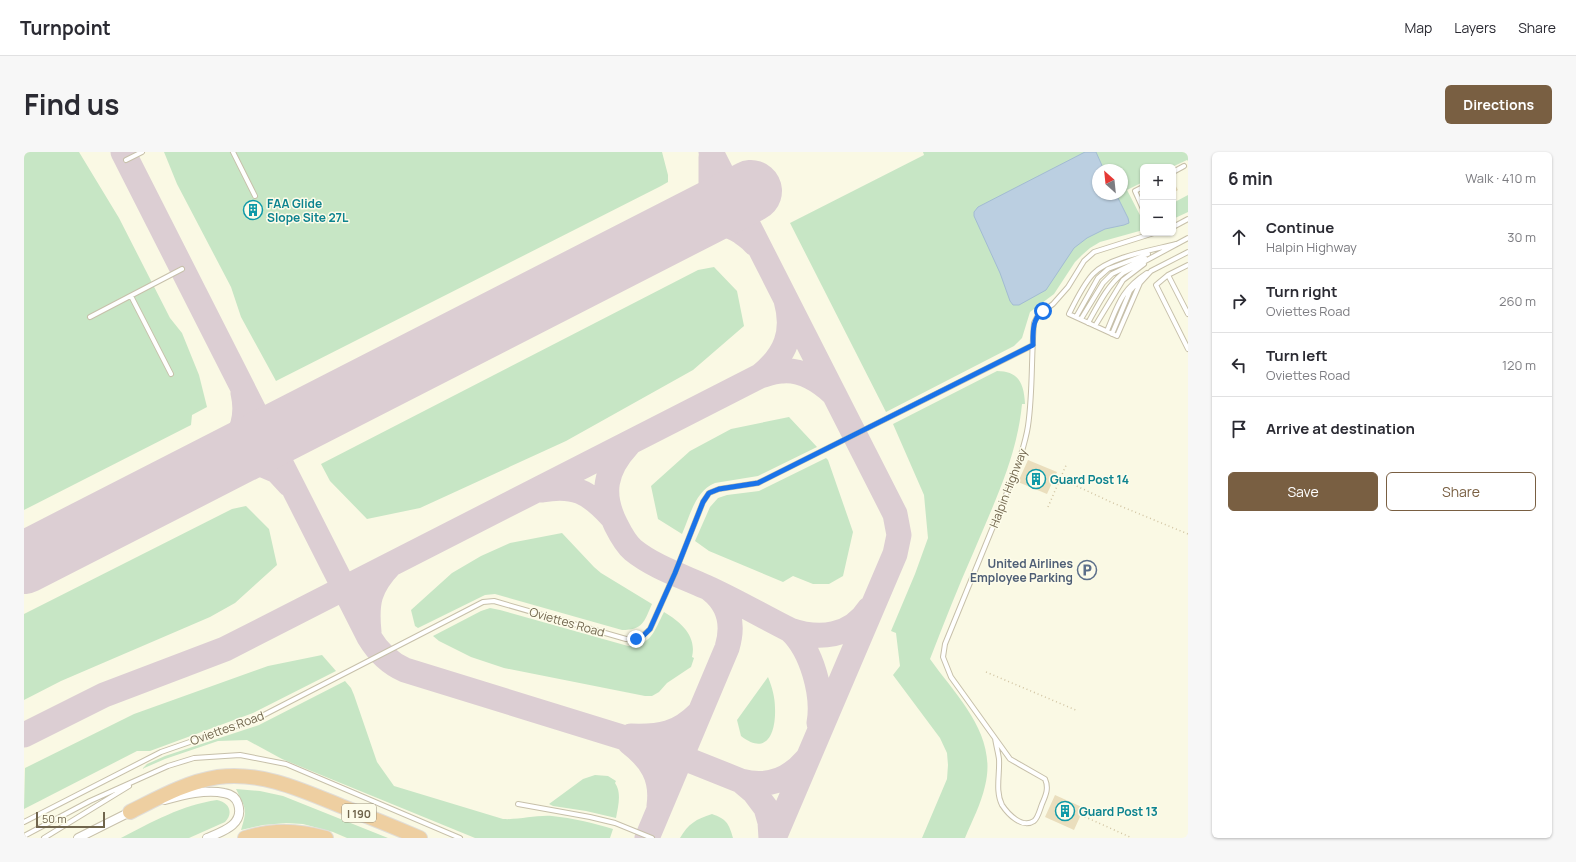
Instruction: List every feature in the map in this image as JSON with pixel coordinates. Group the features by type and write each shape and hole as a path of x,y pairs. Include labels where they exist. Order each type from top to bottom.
{"highway":[{"name":"I 190","path":"130,812 173,790 196,782 218,777 242,776 263,778 297,788 420,838"},
{"path":"245,838 279,831 307,833 326,838"}],"street":[{"path":"78,838 130,812 151,804 186,795 211,792 230,794 239,805 239,815 237,821 227,829 207,838"}],"lane":[{"path":"126,160 142,152"},
{"path":"233,152 255,196"},
{"path":"1176,170 1184,166"},
{"path":"1140,188 1135,191 1140,202"},
{"path":"1176,225 1188,219"},
{"name":"Halpin Highway","path":"995,738 999,759 998,792 1002,804 1011,816 1020,822 1028,824 1035,820 1046,797 1048,786 1045,778 1010,759 995,738 951,677 943,657 945,644 1014,475 1024,446 1029,420 1034,323 1038,315 1053,304 1068,287 1084,261 1094,252 1144,236"},
{"path":"1081,319 1103,283 1112,274 1188,238"},
{"path":"1095,326 1116,290 1127,277 1142,265 1176,244"},
{"path":"1151,271 1136,292 1117,336 1069,314 1092,275 1099,268 1110,262 1176,244"},
{"path":"1076,317 1098,278 1108,269 1176,244"},
{"path":"1088,323 1109,286 1117,278 1123,273 1176,244"},
{"path":"1106,331 1126,290 1133,283 1151,271 1188,252"},
{"path":"1188,265 1168,276 1156,285 1188,348"},
{"path":"90,317 182,268"},
{"path":"1112,334 1130,291 1151,271"},
{"path":"1168,276 1188,314"},
{"path":"1127,277 1133,283"},
{"path":"131,296 171,374"},
{"name":"Oviettes Road","path":"24,822 161,752 256,719 483,602 494,601 626,639 636,639 643,636 650,629 675,573 703,502 709,493 719,489 758,483 1033,345"},
{"path":"24,836 90,801 168,766 194,758 240,755 286,764 460,838"},
{"path":"44,838 146,776"},
{"path":"518,804 615,823 652,838"}],"path":[{"path":"1048,507 1067,463"},
{"path":"1054,476 1113,503 1188,534"},
{"path":"986,672 1078,711"},
{"path":"1081,815 1132,838"}],"green space":[{"path":"24,152 79,152 119,218 170,318 182,333 199,375 207,407 192,415 191,425 24,510"},
{"path":"164,152 662,152 668,175 668,182 276,381 241,317 231,287 177,184"},
{"path":"923,152 1188,152 1188,161 1187,160 1176,165 1140,164 1140,184 1128,190 1128,164 1092,164 1092,200 1128,200 1128,192 1140,215 1140,231 1100,242 1082,255 1075,262 1054,294 1030,312 1022,338 1014,346 886,412 790,223 924,155"},
{"path":"1188,195 1188,212 1176,218 1176,201"},
{"path":"714,267 737,291 744,326 693,370 566,441 420,508 367,519 330,481 321,464 698,270"},
{"path":"997,371 1011,373 1019,380 1022,385 1025,404 1022,404 1015,443 1004,479 930,659 963,702 980,733 986,750 987,767 985,786 979,806 965,838 922,838 947,779 948,765 947,753 940,738 893,675 900,666 896,633 891,631 915,574 928,538 924,495 893,424"},
{"path":"789,417 817,447 758,476 715,483 708,487 694,505 682,534 658,519 651,486 690,451 731,429"},
{"path":"826,458 853,532 843,576 829,584 813,584 793,576 783,582 709,551 695,541 710,507 718,498 727,495 759,491"},
{"path":"246,506 269,529 277,565 235,603 210,617 61,681 24,700 24,614 232,509"},
{"path":"562,533 601,573 652,604 645,620 639,627 629,630 622,630 495,594 485,595 418,628 415,626 411,610 452,573 481,556 510,543"},
{"path":"490,608 628,646 636,645 647,640 655,631 664,612 682,625 690,636 693,649 692,657 694,658 691,667 667,683 659,692 652,696 645,696 504,668 471,657 439,641 433,636 481,611"},
{"path":"322,655 336,671 253,713 150,751 137,751 24,809 25,768 134,714 268,666"},
{"path":"768,677 772,688 775,708 774,725 772,733 768,738 764,742 758,744 750,742 741,736 737,720"},
{"path":"345,681 351,688 354,695 377,762 394,786 503,819 552,816 590,823 613,829 610,838 475,838 282,759 247,740 218,741 165,759 142,769 147,764 165,756 259,725"},
{"path":"595,775 608,776 616,781 615,783 619,796 616,818 549,804 583,779"},
{"path":"236,789 260,791 283,796 388,838 347,838 333,832 303,824 286,823 263,825 241,830 245,812 242,800"},
{"path":"217,800 225,803 229,808 230,812 228,819 225,822 189,838 121,838 179,810 204,802"},
{"path":"712,814 726,822 733,838 680,838 686,829 693,823"}],"water":[{"path":"1085,152 1096,152 1101,164 1092,164 1092,200 1119,200 1129,223 1105,229 1087,238 1074,248 1046,290 1019,305 1013,305 974,216 974,212 978,207"}],"building":[{"name":"FAA Glide Slope Site 27L","path":"255,205 258,211 250,215 248,209"},
{"name":"Guard Post 14","path":"1028,460 1057,472 1047,494 1018,482"},
{"name":"Guard Post 13","path":"1055,795 1084,808 1074,830 1045,817"}],"taxiway":[{"path":"123,152 369,637 376,648 394,664 405,670 625,738 681,757 741,781 754,792 766,808 770,822 771,838"},
{"path":"711,152 895,514 899,535 895,554 774,838"},
{"path":"686,223 702,209 711,189 711,157"},
{"path":"686,223 721,223 741,232 755,244"},
{"path":"24,735 104,695 225,649 760,376 776,360 786,342 789,333 789,312 786,300"},
{"path":"760,376 779,371 797,372 817,380 834,394"},
{"path":"212,466 228,451 243,425 245,404 243,393"},
{"path":"628,445 620,454 610,473 607,483 608,503 611,514 623,538 630,548 641,556 668,571 727,597 790,630 801,633 823,635 844,631 853,626 869,609"},
{"path":"211,467 233,460 256,462 277,471 289,484"},
{"path":"542,490 563,488 580,492 595,501 611,516"},
{"path":"369,632 368,612 370,596 377,581 390,565"},
{"path":"647,838 727,648 730,631 729,616 722,602 711,590"},
{"path":"790,630 805,649 815,674 820,699 819,723"},
{"path":"631,736 651,736 668,733 684,726 699,713"},
{"path":"629,742 644,755 654,770 659,786 659,806"},
{"path":"741,781 750,783 768,783 776,781 792,773 806,760"}],"runway":[{"path":"24,563 751,191"}],"place":[{"name":"FAA Glide Slope Site 27L","path":"253,210"},
{"name":"Guard Post 14","path":"1036,479"},
{"name":"United Airlines Employee Parking","path":"1087,570"},
{"name":"Guard Post 13","path":"1065,811"}],"route":[{"path":"636,639 643,636 650,629 675,573 703,502 709,493 719,489 758,483 1033,345 1034,323 1038,315 1043,311"}]}
